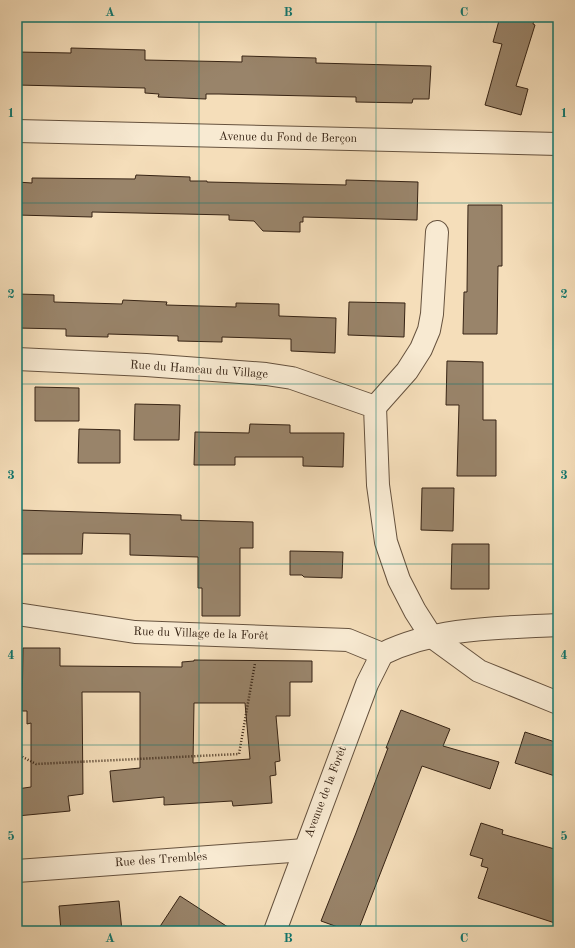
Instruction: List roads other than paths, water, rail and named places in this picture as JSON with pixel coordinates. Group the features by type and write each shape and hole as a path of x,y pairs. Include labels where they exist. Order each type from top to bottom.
{"street":[{"name":"Avenue du Fond de Berçon","path":"17,131 558,144"},
{"path":"437,232 432,314 429,330 421,349 407,371 375,407 378,485 386,542 399,580 415,611 431,636 478,671 558,703"},
{"name":"Rue du Hameau du Village","path":"17,359 146,365 266,374 292,378 375,407"},
{"name":"Rue du Village de la Forêt","path":"17,614 135,632 348,640 382,654"},
{"path":"382,654 399,646 431,636 468,630 558,625"},
{"name":"Avenue de la Forêt","path":"275,931 367,684 382,654"},
{"name":"Rue des Trembles","path":"17,871 305,850"}]}
